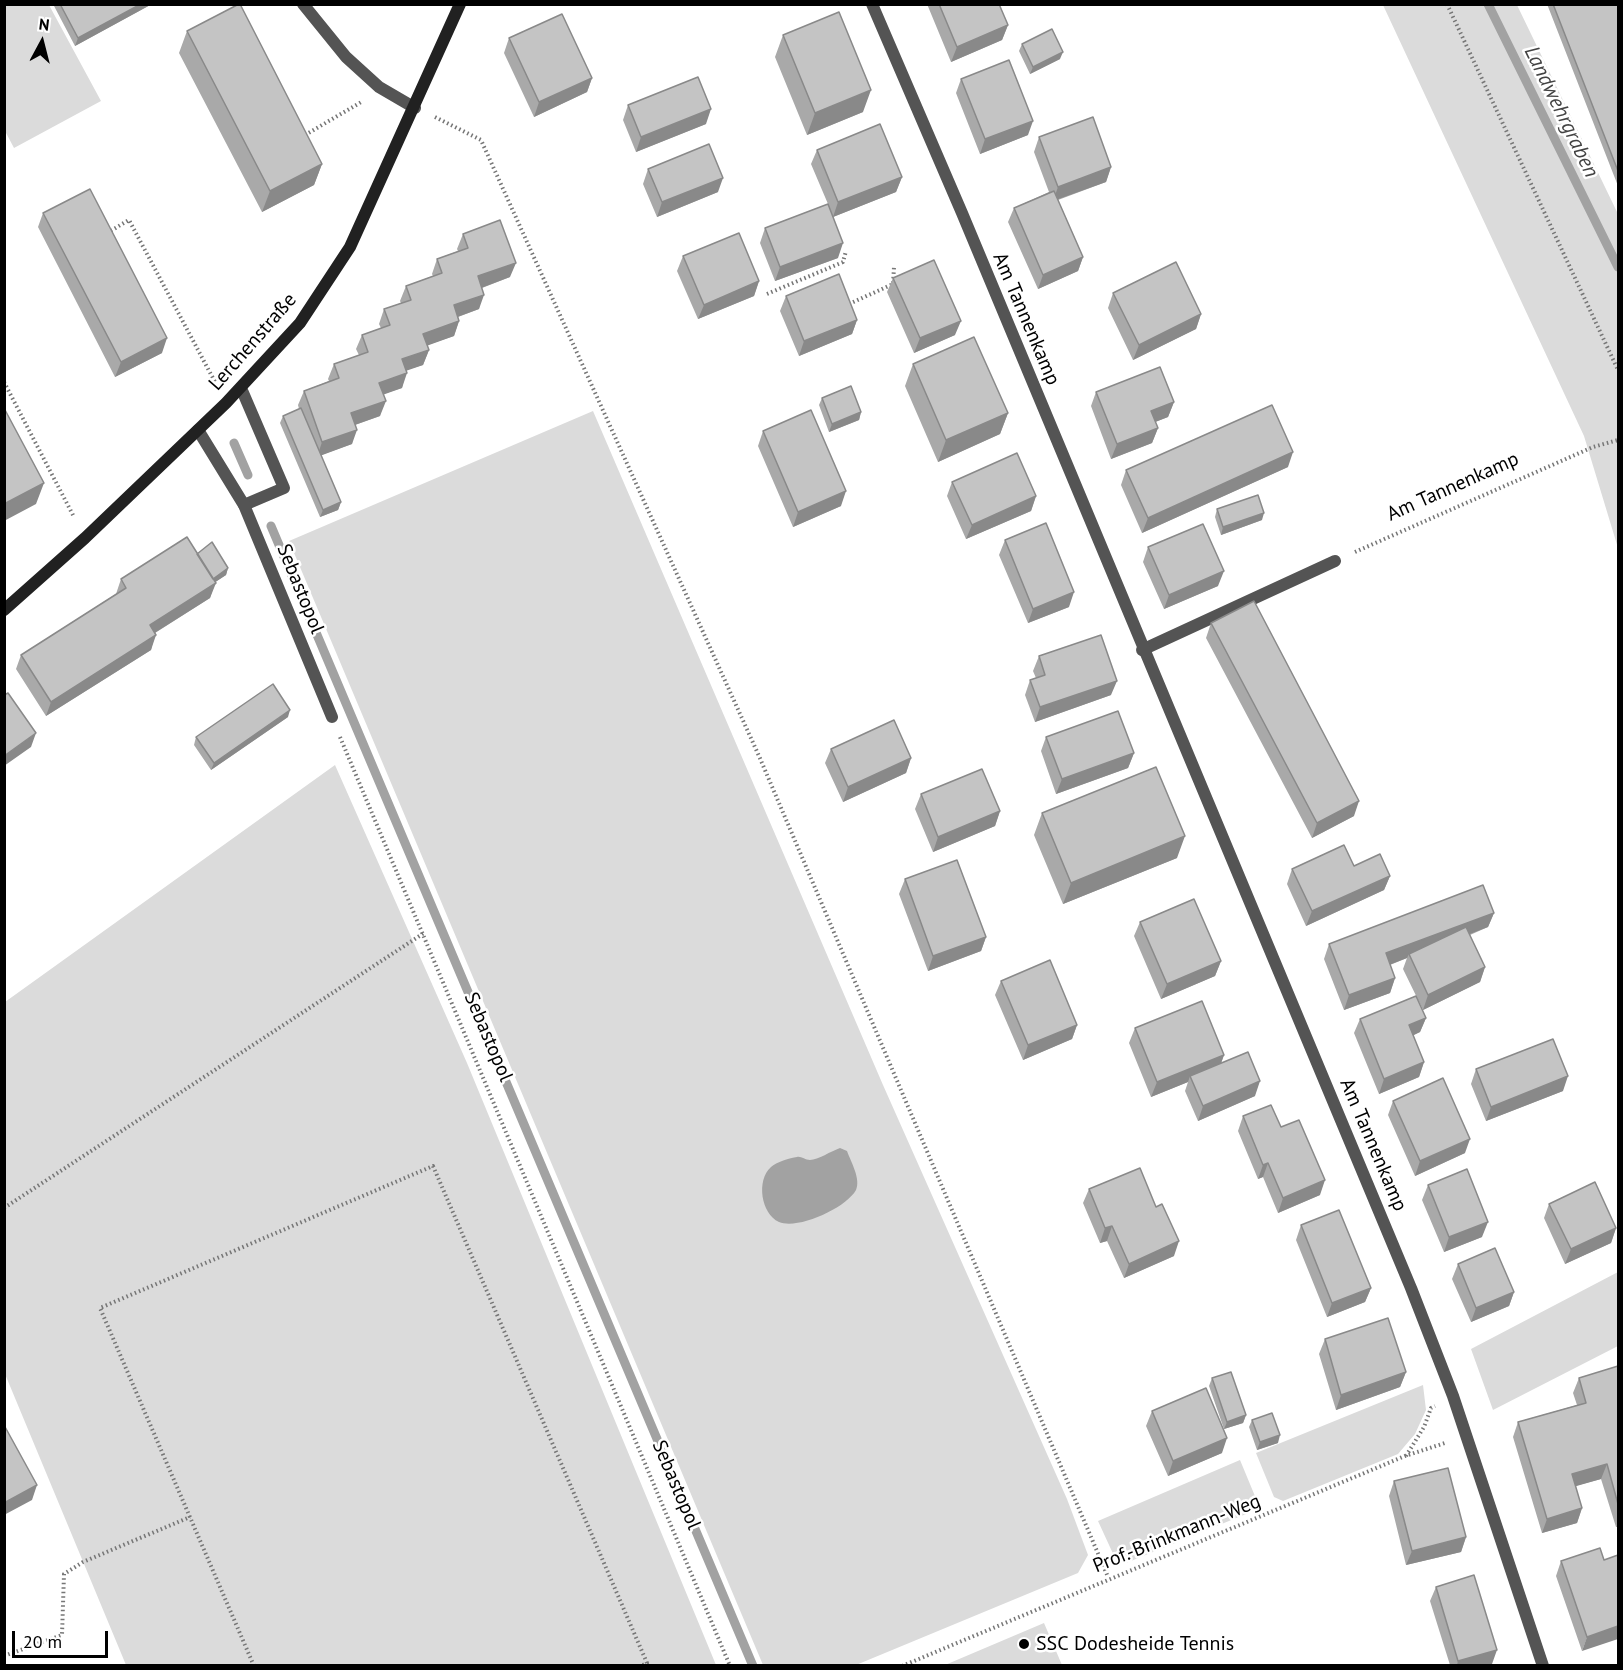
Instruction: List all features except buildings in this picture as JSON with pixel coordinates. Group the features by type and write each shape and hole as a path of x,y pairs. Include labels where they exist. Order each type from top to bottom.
{"street":[{"path":"303,4 346,57 379,87 415,108"},
{"name":"Lerchenstraße","path":"4,610 85,538 242,388 300,323 350,248 460,4"},
{"name":"Am Tannenkamp","path":"872,4 962,213 1142,650 1241,879 1453,1396 1543,1665"},
{"path":"242,388 284,488 244,505"},
{"name":"Sebastopol","path":"198,430 244,505 332,717"},
{"path":"1142,650 1335,561"}],"path":[{"path":"1447,4 1618,370"},
{"path":"296,140 354,109 379,87"},
{"path":"415,108 482,141 759,756 1108,1577"},
{"path":"101,236 129,220 226,403"},
{"path":"767,294 843,262 846,251"},
{"path":"849,304 893,284 894,267"},
{"path":"4,382 85,538"},
{"name":"Am Tannenkamp","path":"1335,561 1593,447 1618,440"},
{"name":"Sebastopol","path":"332,717 730,1665"},
{"path":"4,1208 423,933"},
{"path":"254,1665 100,1308 433,1166 647,1663 641,1665"},
{"path":"1405,1456 1424,1427 1431,1408 1453,1396"},
{"name":"Prof.-Brinkmann-Weg","path":"902,1665 1108,1577 1405,1456 1466,1436"},
{"path":"4,1656 62,1635 64,1575 83,1562 190,1516"}],"shaded area":[{"path":"4,5 49,5 101,101 14,148 5,131"},
{"path":"1383,5 1517,5 1618,214 1618,548 1584,436"},
{"path":"593,411 883,1085 1067,1499 1088,1555 1078,1573 856,1665 763,1665 289,541"},
{"path":"335,765 467,1063 716,1665 126,1665 5,1374 5,1002"},
{"path":"840,1148 847,1151 856,1176 857,1186 851,1197 821,1216 798,1223 787,1224 773,1218 765,1205 762,1188 766,1173 771,1167 797,1157 813,1160"},
{"path":"1618,1272 1618,1346 1493,1410 1471,1349"},
{"path":"1423,1385 1426,1410 1415,1434 1398,1454 1283,1501 1274,1497 1256,1453"},
{"path":"1240,1460 1257,1501 1251,1512 1126,1563 1115,1558 1098,1521"},
{"name":"SSC Dodesheide Tennis","path":"1044,1623 1062,1665 945,1665"}],"waterway":[{"name":"Landwehrgraben","path":"1488,4 1618,267"},
{"path":"234,443 248,475"},
{"path":"271,526 753,1666"}],"place":[{"name":"SSC Dodesheide Tennis","path":"1024,1644"}]}
